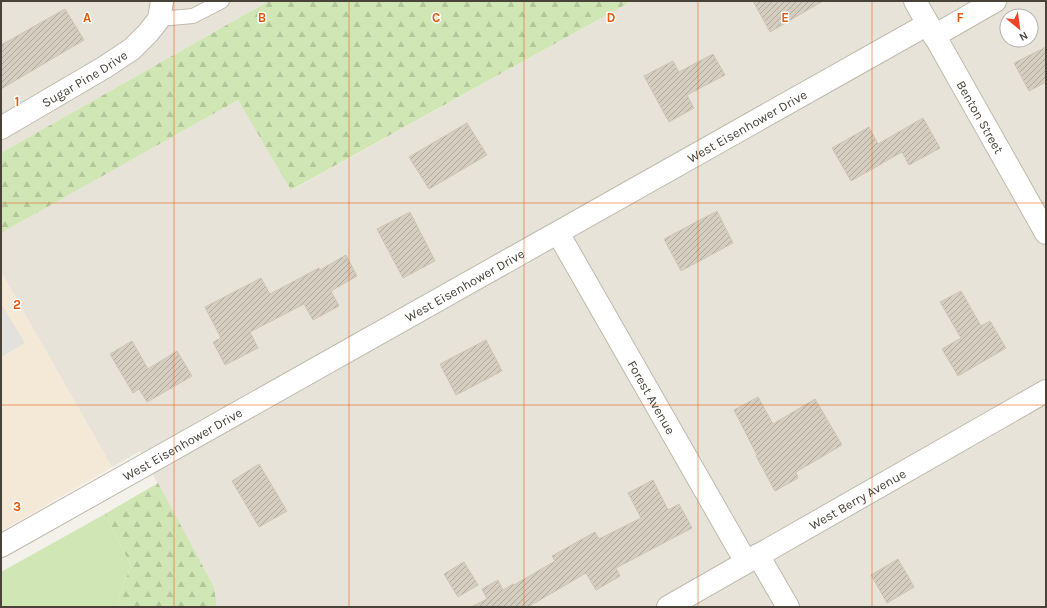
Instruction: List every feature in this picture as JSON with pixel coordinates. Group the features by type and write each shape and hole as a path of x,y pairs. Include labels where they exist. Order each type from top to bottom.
{"street":[{"name":"Benton Street","path":"915,1 1046,233"},
{"name":"West Eisenhower Drive","path":"1,546 558,233 931,30 995,1"},
{"name":"Sugar Pine Drive","path":"1,128 105,67 132,49 148,33 160,10"},
{"name":"Forest Avenue","path":"558,233 752,559 788,607"},
{"name":"West Berry Avenue","path":"668,607 1046,391"}],"lane":[{"path":"160,10 193,16 222,1"}],"shaded area":[{"path":"1,1 269,1 1,153"},
{"path":"632,1 1046,1 1046,607 217,607 214,587 140,451 112,467 1,272 1,233 238,100 292,190"},
{"path":"1,272 112,467 1,531"},
{"path":"1,304 25,343 1,357"}],"green space":[{"path":"269,1 632,1 291,190 238,100 1,233 1,153"},
{"path":"158,483 214,587 217,607 120,607 117,602 131,566 105,514"},
{"path":"105,514 131,566 117,602 120,607 1,607 1,572"}],"building":[{"path":"753,1 823,1 770,32"},
{"path":"65,9 84,40 1,89 1,45"},
{"path":"1046,47 1046,82 1029,91 1014,63"},
{"path":"713,54 725,75 687,95 694,108 669,122 644,76 673,61 679,72"},
{"path":"923,118 940,148 909,165 902,152 851,181 832,148 869,127 878,144"},
{"path":"467,123 487,155 429,189 409,157"},
{"path":"717,211 733,243 681,271 664,239"},
{"path":"410,212 435,261 403,278 377,229"},
{"path":"346,255 357,276 331,291 339,306 313,320 304,304 250,332 258,348 225,365 213,342 221,338 205,307 261,278 270,294 319,268 320,270"},
{"path":"961,291 981,326 990,321 1006,348 958,376 942,349 961,338 940,302"},
{"path":"486,340 502,371 456,395 440,364"},
{"path":"132,341 148,369 177,351 192,376 147,402 139,389 133,393 110,354"},
{"path":"758,397 773,424 815,399 842,445 796,472 798,478 775,491 734,410"},
{"path":"259,464 287,511 259,527 232,481"},
{"path":"653,480 668,510 679,504 692,528 616,568 620,576 596,590 586,573 528,607 471,607 487,599 482,589 498,580 503,590 555,561 552,556 595,532 599,539 641,518 628,493"},
{"path":"898,559 914,587 887,603 871,575"},
{"path":"464,562 478,585 458,597 444,574"}]}
